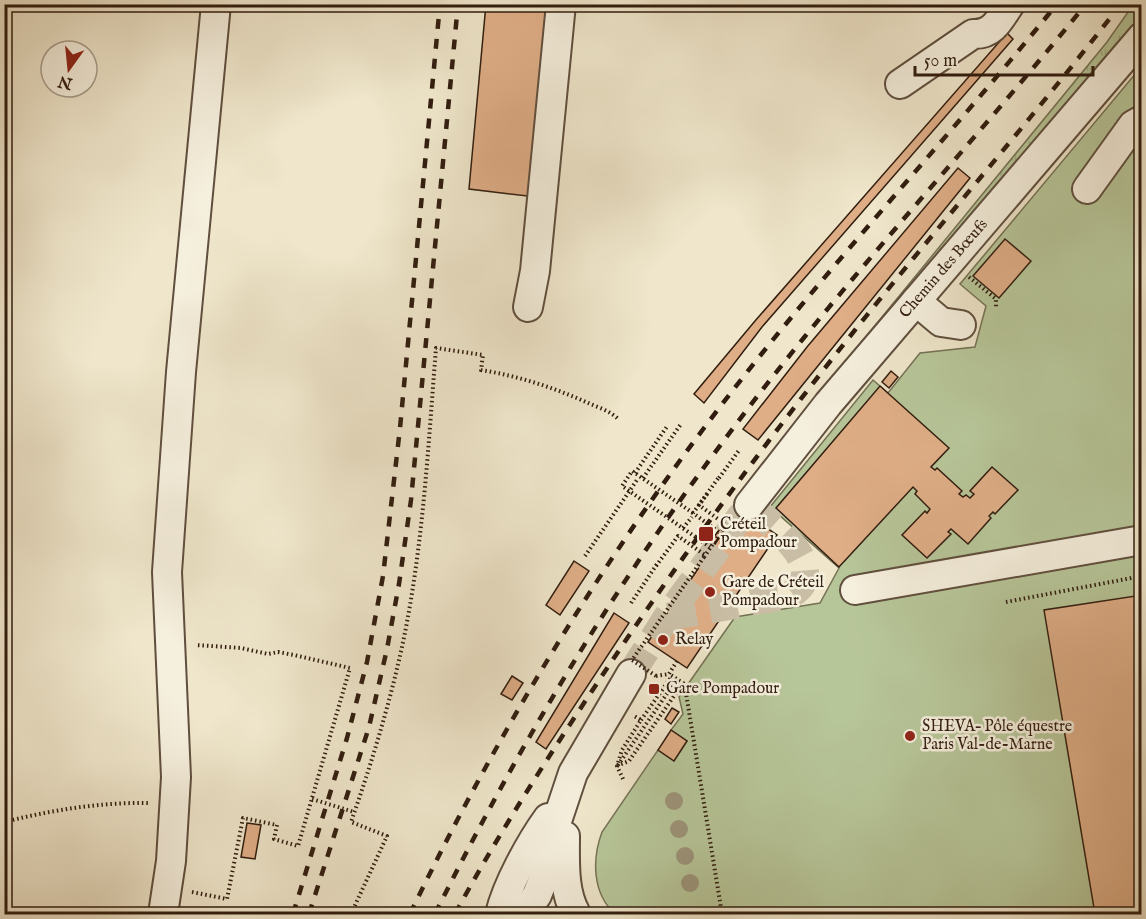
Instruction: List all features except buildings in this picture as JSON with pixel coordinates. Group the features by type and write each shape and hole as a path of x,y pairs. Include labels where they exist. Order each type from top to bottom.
{"street":[{"path":"166,901 176,777 167,561 181,372 216,4"},
{"path":"528,307 537,250 561,4"},
{"path":"900,84 973,34 987,33 993,29 1010,4"},
{"name":"Chemin des Bœufs","path":"749,505 828,405 916,301 1140,43"},
{"path":"1087,189 1133,125 1142,120"},
{"path":"916,301 941,322 961,324"},
{"path":"855,590 1142,540"},
{"path":"524,915 537,895 543,879 551,839 573,773 631,674"},
{"path":"500,915 503,901 536,834 565,795"},
{"path":"565,795 565,878 572,908 576,915"}],"path":[{"path":"967,275 996,299 996,309"},
{"path":"351,915 387,836 351,822 383,723 402,647 426,476 436,348 483,355 481,370 531,380 558,389 615,415 619,420"},
{"path":"643,478 681,424"},
{"path":"635,473 668,425"},
{"path":"685,526 740,449"},
{"path":"710,547 685,526 622,486 632,471 720,533"},
{"path":"684,683 670,675 656,676 632,660 726,525 699,505 719,477"},
{"path":"585,556 635,482"},
{"path":"656,566 678,536 705,555"},
{"path":"631,603 667,550"},
{"path":"1006,602 1142,576"},
{"path":"166,901 227,899 243,818 277,825 274,839 298,846 350,668 278,652 268,654 241,648 170,643"},
{"path":"640,720 663,689 677,661"},
{"path":"617,766 677,679"},
{"path":"617,766 629,761 684,683"},
{"path":"684,683 722,915"},
{"path":"617,766 623,779"},
{"path":"312,799 355,813"},
{"path":"4,822 55,810 129,803 175,805"}],"green space":[{"path":"1133,5 1141,5 1141,21 1138,26 915,286 855,350 1107,42"},
{"name":"SHEVA– Pôle équestre Paris Val-de-Marne","path":"1141,67 1141,914 615,914 607,906 598,886 596,864 599,842 602,832 658,750 674,761 687,741 671,730 683,714 679,697 735,617 820,603 839,568 770,507 873,380 888,393 920,353 975,347 986,306 960,284"}],"tunnel":[{"path":"631,674 667,617 749,505 783,535 802,560 805,572 802,584 790,595 667,617"}],"railway":[{"path":"293,914 347,738 367,662 383,576 400,428 440,4"},
{"path":"309,914 369,727 399,584 411,500 458,4"},
{"path":"410,914 474,788 545,664 582,604 662,486 746,373 789,320 1057,4"},
{"path":"435,914 466,852 533,731 604,614 681,499 765,386 855,276 1086,4"},
{"path":"455,914 553,750 652,602 719,508 859,325 1121,4"}],"place":[{"name":"Créteil Pompadour","path":"706,534"},
{"name":"Gare de Créteil Pompadour","path":"710,592"},
{"name":"Relay","path":"663,640"},
{"name":"Gare Pompadour","path":"654,689"},
{"name":"SHEVA– Pôle équestre Paris Val-de-Marne","path":"910,736"}]}
